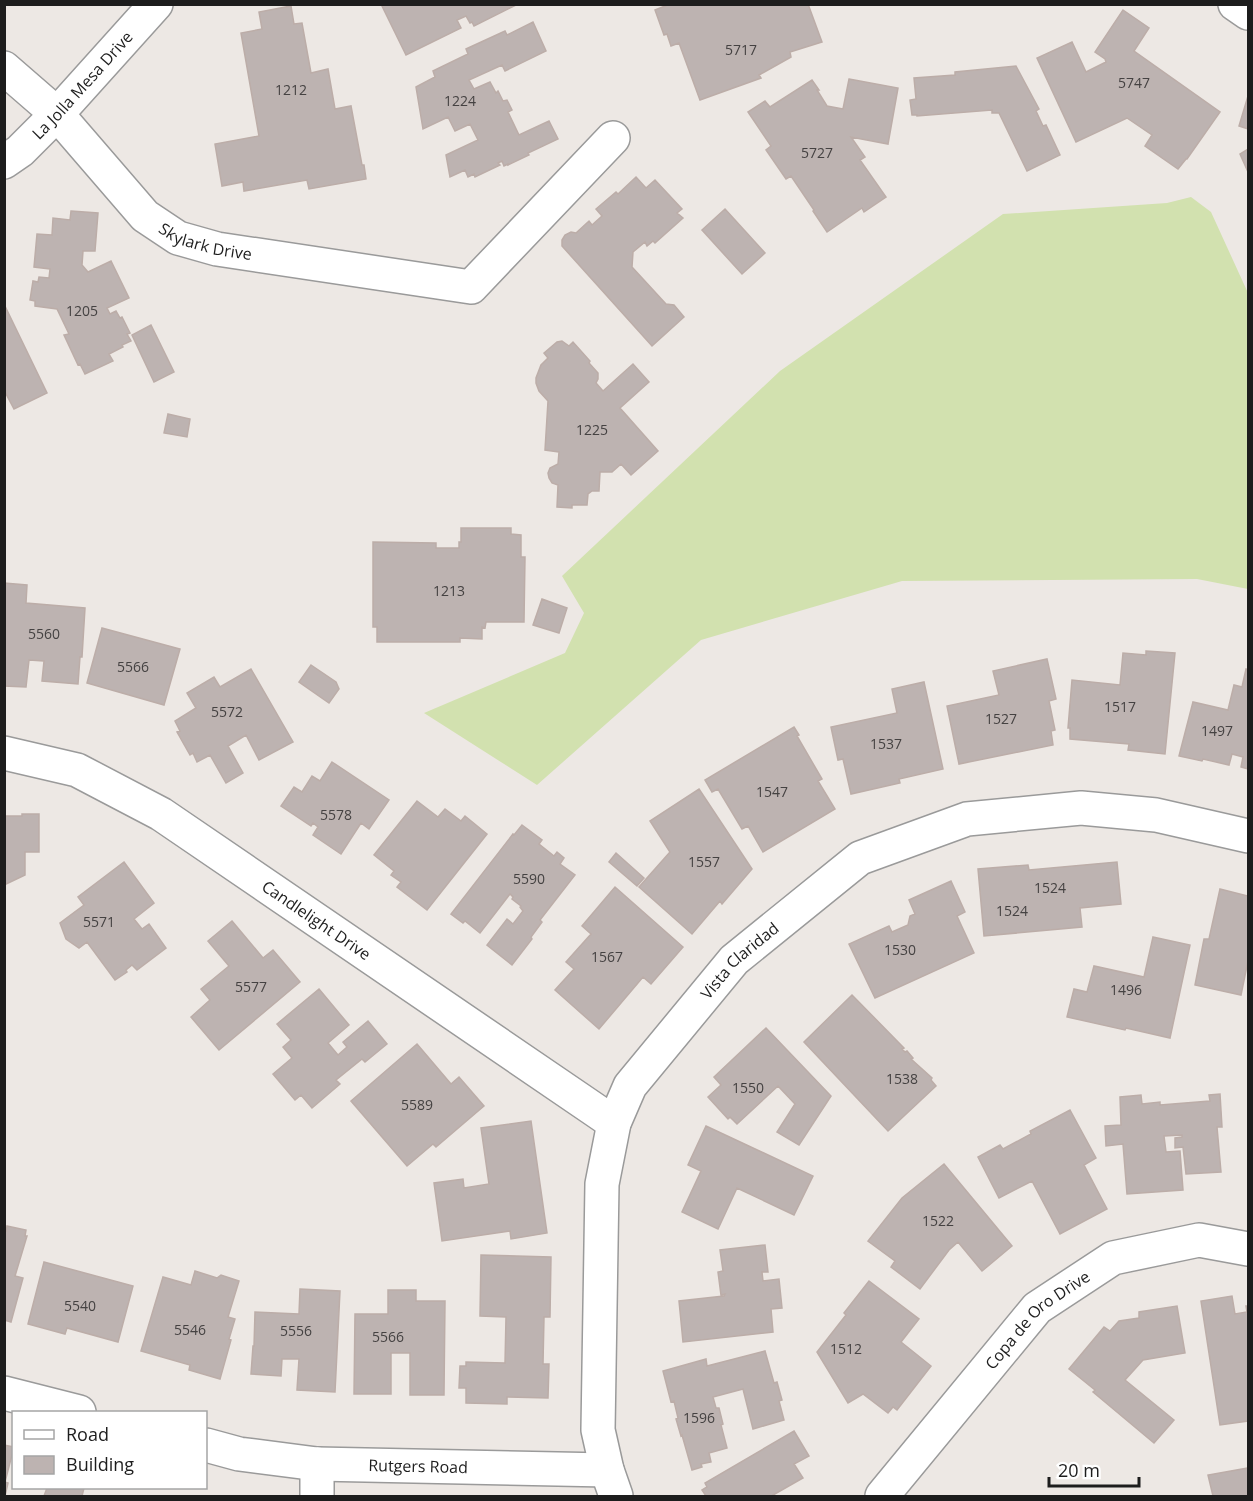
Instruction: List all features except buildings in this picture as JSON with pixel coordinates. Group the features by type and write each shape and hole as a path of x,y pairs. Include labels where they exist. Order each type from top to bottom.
{"street":[{"name":"La Jolla Mesa Drive","path":"4,162 20,151 57,114 156,4"},
{"path":"1236,4 1248,13"},
{"name":"Skylark Drive","path":"4,68 57,114 145,216 178,238 217,249 471,287 613,138"},
{"name":"Candlelight Drive","path":"4,753 77,770 161,814 614,1123"},
{"name":"Vista Claridad","path":"611,1484 598,1430 602,1184 614,1123 630,1086 734,960 860,858 968,819 1081,808 1156,815 1248,836"},
{"name":"Copa de Oro Drive","path":"882,1497 1037,1308 1113,1258 1198,1240 1248,1249"},
{"path":"4,1393 72,1411"},
{"name":"Rutgers Road","path":"207,1445 240,1454 317,1464 611,1484"},
{"path":"317,1464 317,1497"}],"green space":[{"path":"1191,197 1211,212 1248,293 1248,589 1197,579 902,581 701,640 537,785 424,713 565,653 584,613 562,576 780,371 1003,214 1167,203"}]}
